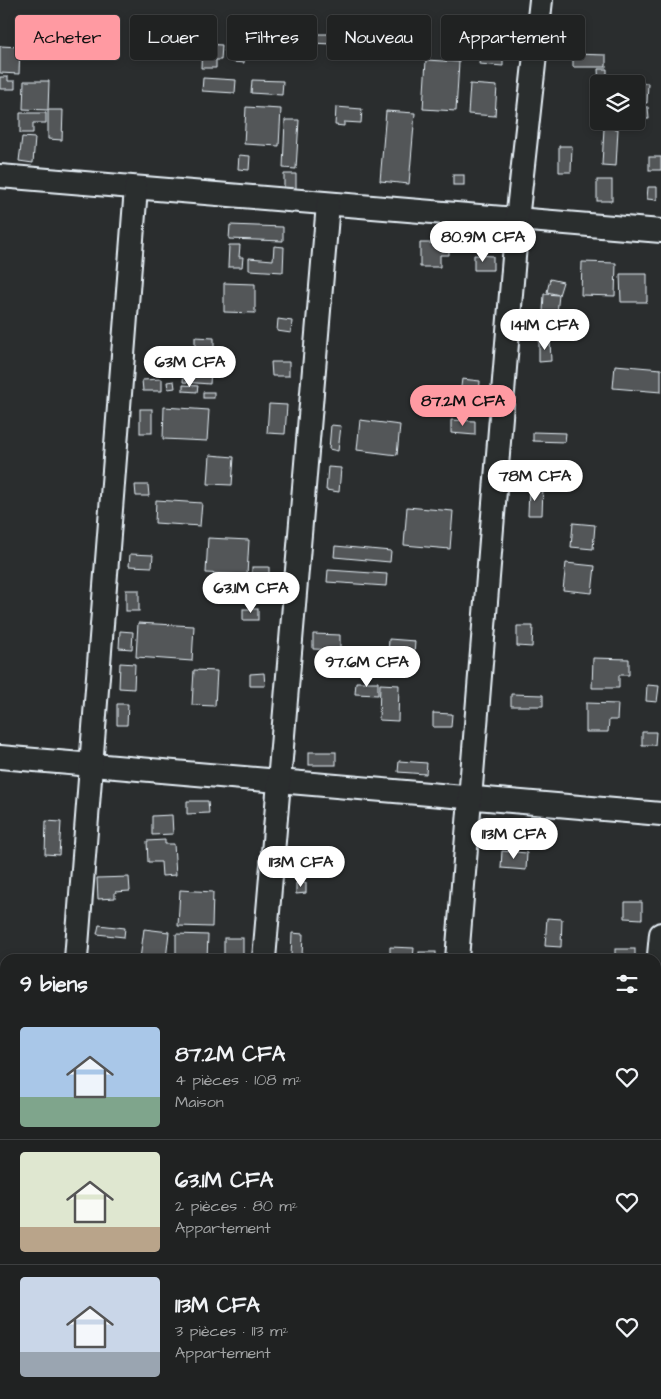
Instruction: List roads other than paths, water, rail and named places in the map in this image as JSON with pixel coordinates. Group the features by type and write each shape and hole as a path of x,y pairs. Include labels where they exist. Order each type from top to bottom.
{"street":[{"path":"457,954 517,220 541,0"},
{"path":"0,176 661,231"},
{"path":"76,954 136,188"},
{"path":"264,954 328,204"},
{"path":"0,758 661,814"},
{"path":"659,954 661,934"}]}
